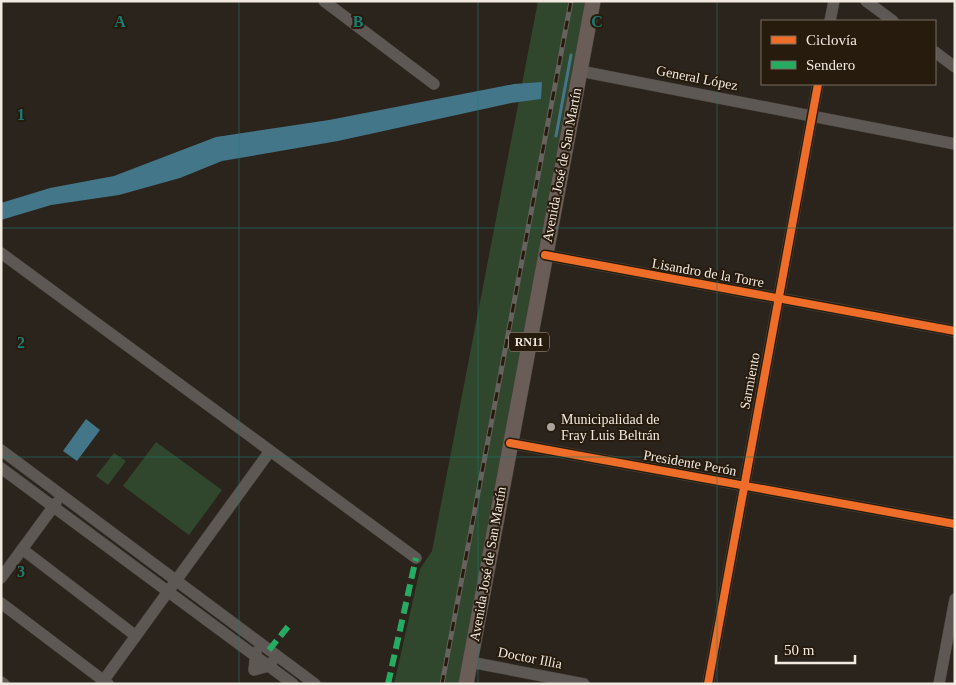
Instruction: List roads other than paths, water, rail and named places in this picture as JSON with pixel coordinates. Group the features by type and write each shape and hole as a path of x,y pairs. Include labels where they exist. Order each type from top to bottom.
{"main road":[{"name":"Avenida José de San Martín","path":"466,684 593,1"}],"street":[{"path":"324,1 434,84"},
{"path":"830,20 834,1"},
{"path":"866,1 892,20"},
{"path":"936,53 955,67"},
{"name":"General López","path":"580,71 955,144"},
{"name":"Sarmiento","path":"708,684 818,85"},
{"path":"1,253 416,558"},
{"name":"Lisandro de la Torre","path":"545,255 955,331"},
{"name":"Presidente Perón","path":"510,443 955,524"},
{"path":"1,450 315,684"},
{"path":"1,603 104,683 270,451"},
{"path":"1,468 254,655"},
{"path":"1,578 62,496"},
{"path":"22,549 136,636"},
{"path":"939,684 955,599"},
{"path":"261,644 254,655 254,670 269,666 277,656"},
{"name":"Doctor Illia","path":"470,662 584,684"},
{"path":"269,666 293,684"}],"water":[{"path":"542,82 541,99 511,103 338,141 222,161 180,178 119,195 51,205 1,220 1,203 50,188 114,176 216,137 329,120 514,84"},
{"path":"86,419 100,430 77,461 63,451"}],"waterway":[{"path":"556,136 571,55"}],"railway":[{"path":"442,684 571,1"}],"place":[{"name":"Municipalidad de Fray Luis Beltrán","path":"551,427"}]}
